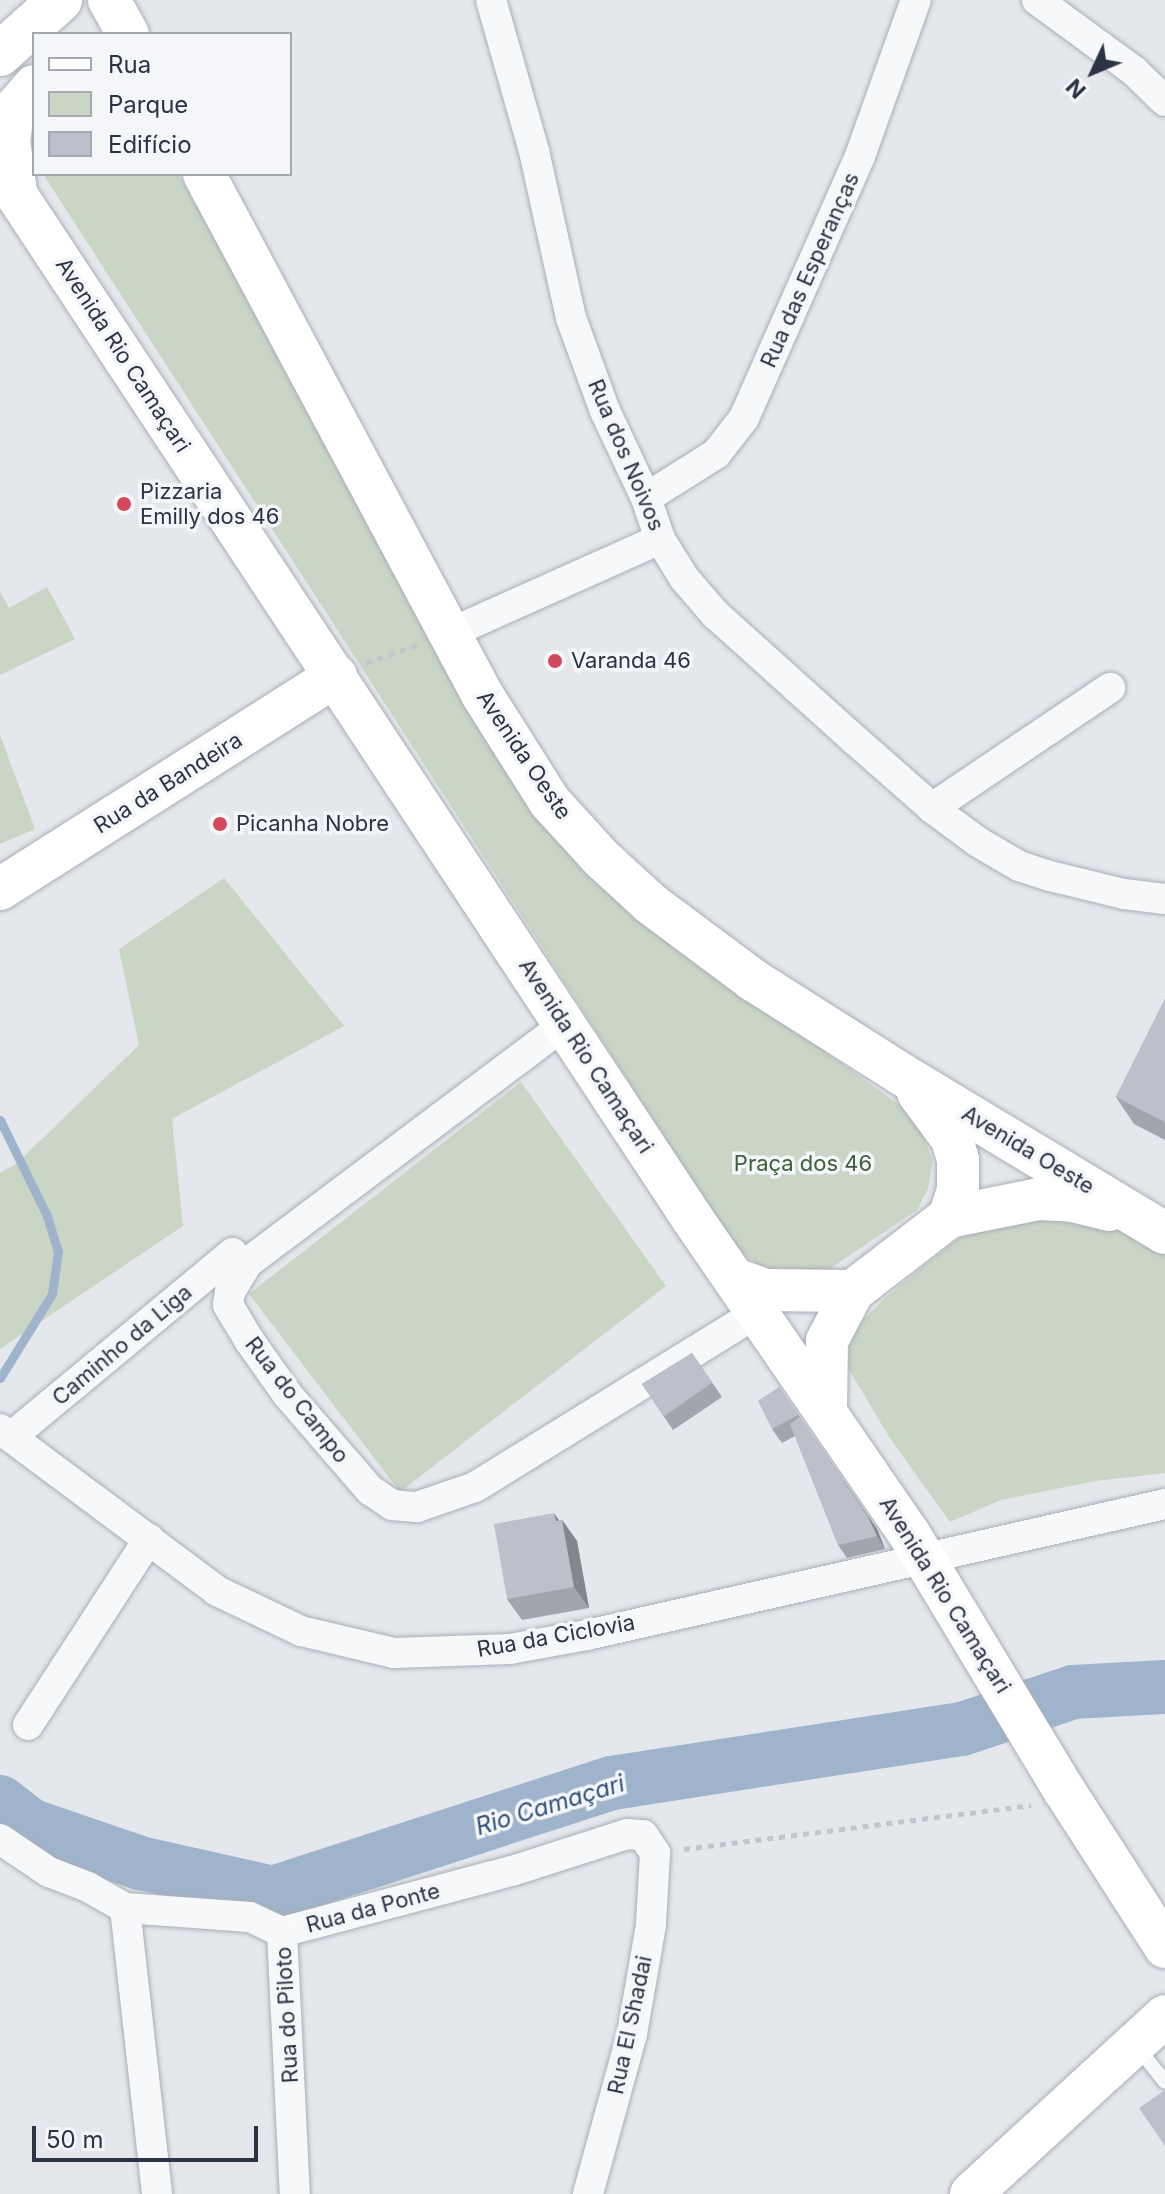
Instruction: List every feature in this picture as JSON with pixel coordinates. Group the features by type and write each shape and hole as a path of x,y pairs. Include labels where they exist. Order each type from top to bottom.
{"main road":[{"path":"0,54 60,0"}],"street":[{"path":"109,0 127,32"},
{"name":"Rua dos Noivos","path":"491,0 534,151 571,318 605,411 646,498 660,539 684,578 715,614 932,808 1019,866 1124,894 1165,899"},
{"name":"Rua das Esperanças","path":"646,498 716,454 744,418 860,156 916,0"},
{"path":"1037,0 1134,71 1165,101"},
{"path":"8,181 12,120 16,107 32,88"},
{"name":"Avenida Oeste","path":"205,176 448,634 550,802 601,858 699,942 901,1074 1151,1225"},
{"name":"Avenida Rio Camaçari","path":"8,181 564,1025 924,1557 1067,1795 1165,1947"},
{"path":"448,634 660,539"},
{"name":"Rua da Bandeira","path":"0,889 336,676"},
{"path":"932,808 1110,688"},
{"name":"Rua do Campo","path":"564,1025 248,1262 230,1292 228,1305 249,1340 287,1394 370,1490 392,1505 417,1507 475,1487 747,1296"},
{"path":"901,1074 935,1112 952,1139 958,1160 958,1190 949,1217"},
{"path":"826,1409 827,1341 853,1291 949,1217 1039,1199 1073,1201 1151,1225"},
{"name":"Caminho da Liga","path":"6,1433 233,1253"},
{"path":"747,1296 766,1290 853,1291"},
{"name":"Rua da Ciclovia","path":"6,1433 217,1591 301,1631 394,1653 510,1649 1165,1504"},
{"path":"28,1725 149,1539"},
{"name":"Rua da Ponte","path":"0,1839 49,1872 88,1887 125,1908 250,1917 282,1932 512,1871 627,1834 643,1835 655,1853"},
{"name":"Rua El Shadai","path":"588,2194 632,2034 651,1925 655,1853"},
{"path":"125,1908 157,2194"},
{"name":"Rua do Piloto","path":"282,1932 295,2194"},
{"path":"971,2194 1165,2016"}],"lane":[{"path":"1135,2044 1165,2082"}],"path":[{"path":"336,676 448,634"},
{"path":"655,1853 1067,1795"}],"green space":[{"name":"Praça dos 46","path":"44,176 179,176 439,637 631,912 916,1117 933,1161 928,1189 917,1210 813,1280 774,1277 737,1249"},
{"path":"47,587 75,639 0,675 0,591 9,608"},
{"path":"0,735 35,829 0,844"},
{"path":"224,878 344,1026 172,1119 183,1226 0,1349 0,1173 16,1164 139,1045 119,949"},
{"path":"521,1082 666,1286 400,1492 249,1294"},
{"path":"1084,1217 1134,1237 1165,1255 1165,1473 1095,1481 1001,1500 950,1522 889,1437 848,1368 850,1333 888,1295 956,1240 1004,1219"}],"building":[{"path":"1165,999 1165,1122 1116,1097"},
{"path":"692,1353 712,1383 664,1416 642,1384"},
{"path":"779,1387 798,1415 772,1429 758,1401"},
{"path":"800,1417 868,1517 877,1536 838,1545 790,1424"},
{"path":"554,1513 556,1521 562,1520 574,1587 507,1599 494,1524"},
{"path":"1165,2090 1165,2146 1139,2108"}],"waterway":[{"path":"0,1120 47,1216 58,1251 52,1294 0,1378"},
{"name":"Rio Camaçari","path":"0,1802 29,1825 140,1863 273,1893 612,1783 962,1729 1073,1692 1165,1687"}],"place":[{"name":"Pizzaria Emilly dos 46","path":"124,504"},
{"name":"Varanda 46","path":"555,661"},
{"name":"Picanha Nobre","path":"220,824"}]}
